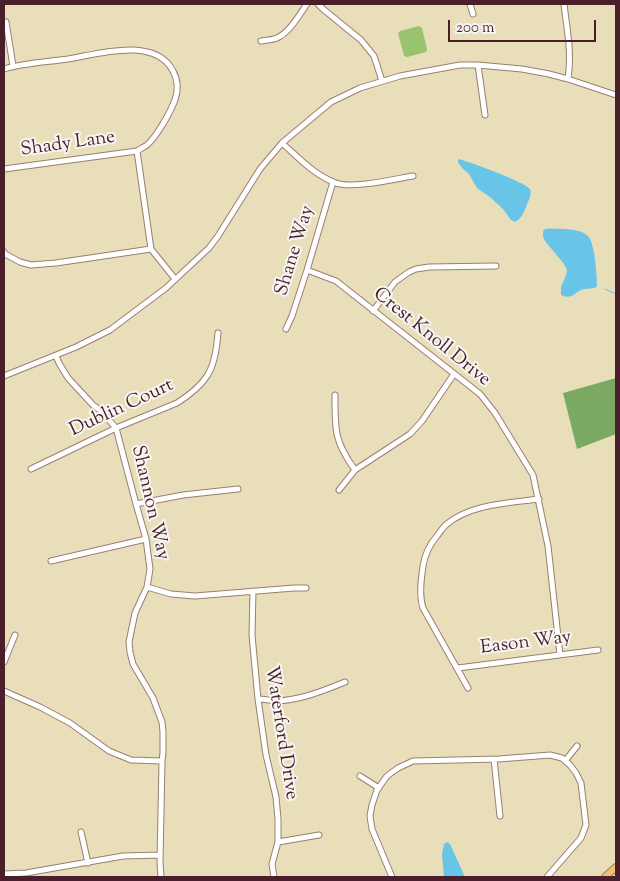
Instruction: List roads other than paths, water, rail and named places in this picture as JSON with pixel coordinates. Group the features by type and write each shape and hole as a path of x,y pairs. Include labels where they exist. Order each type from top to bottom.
{"main road":[{"path":"605,877 616,867"}],"street":[{"path":"261,41 273,40 283,34 293,24 307,4"},
{"path":"318,4 360,40 374,56 382,81"},
{"path":"470,4 473,14"},
{"path":"564,4 570,48 568,79"},
{"path":"6,22 13,66"},
{"path":"4,69 13,66 136,49 149,51 169,63 176,76 177,93 172,110 147,145 137,151 151,249 175,279"},
{"path":"4,376 56,356 110,330 166,288 209,248 260,169 282,143 331,102 360,88 382,81 460,65 478,65 522,69 568,79 616,95"},
{"path":"478,65 485,115"},
{"path":"282,143 309,167 333,182 358,185 413,176"},
{"name":"Shady Lane","path":"4,169 137,151"},
{"name":"Shane Way","path":"286,329 307,270 333,182"},
{"path":"4,252 20,262 31,265 151,249"},
{"path":"374,311 395,282 416,269 429,267 496,266"},
{"name":"Crest Knoll Drive","path":"307,270 336,281 480,394 495,413 533,475 548,546 560,655"},
{"name":"Dublin Court","path":"31,469 116,428 177,403 196,389 208,376 214,359 218,333"},
{"name":"Shannon Way","path":"56,356 68,378 116,428 146,539 150,569 147,587 135,613 129,642 133,664 153,698 162,722 161,877"},
{"path":"338,490 355,470 410,434 454,374"},
{"path":"335,395 335,426 339,443 355,470"},
{"path":"136,504 183,495 238,490"},
{"path":"468,688 423,608 420,599 424,557 430,544 447,524 460,515 492,505 539,499"},
{"path":"51,561 146,539"},
{"path":"147,587 171,594 195,596 306,588"},
{"name":"Waterford Drive","path":"253,592 252,635 258,699 266,755 276,797 278,819 278,842 272,864 274,877"},
{"path":"4,662 15,635"},
{"name":"Eason Way","path":"458,668 598,650"},
{"path":"258,699 276,701 298,698 345,682"},
{"path":"4,691 70,723 108,751 131,760 162,761"},
{"path":"565,761 577,746"},
{"path":"392,877 372,829 370,816 379,788 387,776 398,768 413,762 550,755 562,758 576,773 581,783 586,825 581,838 547,877"},
{"path":"494,759 500,816"},
{"path":"360,776 379,788"},
{"path":"81,832 88,863"},
{"path":"278,842 319,835"},
{"path":"4,874 26,873 123,856 160,855"}],"water":[{"path":"458,159 508,177 530,189 530,198 519,219 515,222 511,220 503,209 477,188 469,174 458,162"},
{"path":"545,229 574,230 588,236 594,253 597,287 582,290 568,297 561,295 561,287 567,270 545,241 543,231"},
{"path":"447,842 450,844 465,877 444,877 442,854 444,844"}],"waterway":[{"path":"605,289 616,294"}]}
